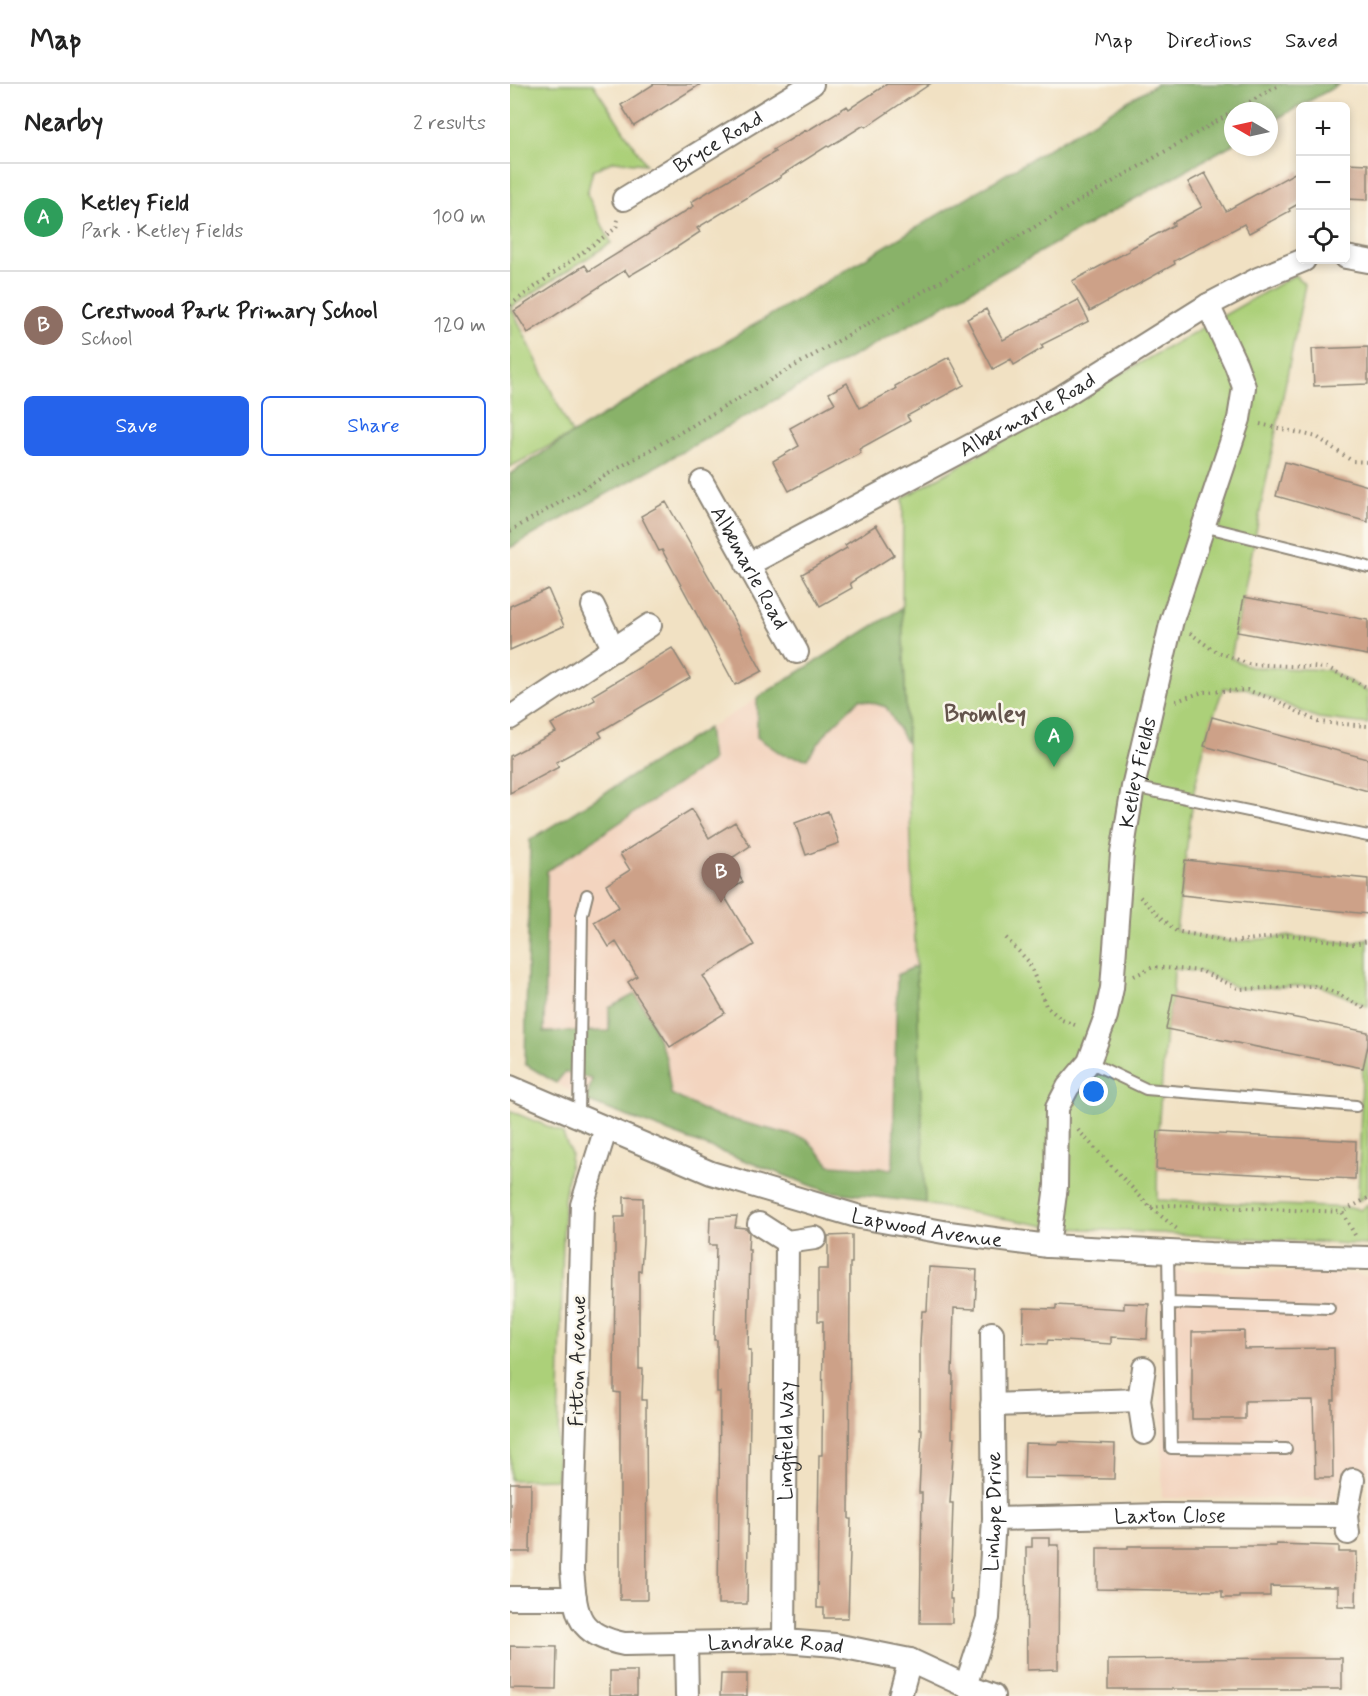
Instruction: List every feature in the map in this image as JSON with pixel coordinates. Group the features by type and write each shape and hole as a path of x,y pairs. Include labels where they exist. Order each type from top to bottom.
{"street":[{"name":"Bryce Road","path":"624,199 812,84"},
{"path":"1350,258 1368,261"},
{"name":"Albermarle Road","path":"747,565 1060,398 1208,305 1258,279 1296,263"},
{"name":"Ketley Fields","path":"1048,1246 1056,1186 1057,1108 1068,1087 1089,1062 1106,1016 1112,987 1122,853 1133,787 1172,620 1239,419 1244,387 1208,305"},
{"name":"Albemarle Road","path":"702,482 797,652"},
{"path":"593,606 614,650"},
{"path":"510,718 650,625"},
{"name":"Lapwood Avenue","path":"510,1087 711,1173 860,1217 949,1233 1048,1246 1368,1258"},
{"name":"Fitton Avenue","path":"575,1598 572,1570 582,1205 606,1128"},
{"path":"759,1224 787,1242 814,1238"},
{"name":"Lingfield Way","path":"784,1641 787,1242"},
{"name":"Linhope Drive","path":"966,1686 988,1618 994,1518 992,1333"},
{"path":"1144,1368 1139,1400 1144,1433"},
{"path":"992,1405 1139,1400"},
{"name":"Laxton Close","path":"994,1518 1163,1515 1347,1525 1353,1480"},
{"path":"510,1598 575,1598"},
{"name":"Landrake Road","path":"575,1598 578,1614 584,1624 602,1640 624,1644 784,1641 834,1645 910,1660 993,1696"},
{"path":"686,1643 687,1696"},
{"path":"900,1696 910,1660"}],"lane":[{"path":"1203,526 1368,567"},
{"path":"1133,787 1368,836"},
{"path":"579,1116 582,915 587,895"},
{"path":"1089,1062 1146,1089 1356,1106"},
{"path":"1168,1251 1171,1448 1286,1449"},
{"path":"1168,1303 1329,1308"}],"path":[{"path":"1250,102 1281,84"},
{"path":"510,531 1224,117"},
{"path":"510,304 616,228 624,199"},
{"path":"1239,419 1317,437 1352,461 1368,462"},
{"path":"1172,620 1213,650 1249,664 1328,668 1368,688"},
{"path":"1151,709 1203,692 1247,690 1275,700 1318,722 1368,726"},
{"path":"1120,878 1176,932 1230,942 1290,935 1353,944 1368,941"},
{"path":"1006,938 1029,962 1046,1006 1062,1020 1100,1034"},
{"path":"1112,987 1153,967 1201,972 1240,989 1316,986 1334,992 1368,1010"},
{"path":"1057,1108 1150,1207 1178,1230"},
{"path":"1150,1207 1171,1205 1342,1212 1368,1198"},
{"path":"1342,1212 1358,1241 1347,1240"}],"shaded area":[{"path":"902,608 925,1203 826,1191 586,1101 525,1064 530,840"},
{"path":"1161,1270 1359,1274 1368,1279 1368,1473 1342,1477 1336,1499 1162,1498"}],"green space":[{"path":"510,84 593,84 646,164 614,161 593,170 587,194 611,243 511,307 572,434 510,467"},
{"path":"1156,84 1340,84 1307,102 1296,102 1296,108 1278,118 1278,102 1224,102 1224,149 510,548 510,474 572,434"},
{"path":"1295,275 1305,285 1231,658 1250,667 1329,670 1368,692 1368,724 1318,718 1246,688 1223,689 1208,731 1194,791 1176,931 1233,942 1291,936 1353,943 1368,938 1368,1006 1318,985 1240,989 1201,972 1174,969 1173,994 1166,1029 1158,1131 1157,1200 1360,1210 1368,1204 1368,1245 1052,1227 930,1205 925,1203 902,608 903,498"},
{"path":"902,608 907,744 886,707 860,699 829,729 807,759 783,755 757,737 757,698"},
{"path":"708,728 712,761 547,871 544,1032 609,1031 609,1008 635,994 648,1014 666,1058 671,1094 711,1114 807,1139 830,1165 893,1169 897,975 916,966 925,1203 826,1191 586,1101 592,1079 565,1072 556,1083 525,1064 530,840"},
{"path":"1368,1042 1368,1195 1358,1201 1362,1074"},
{"path":"510,1111 562,1132 571,1154 564,1199 557,1479 510,1480"}],"building":[{"path":"654,84 701,84 634,126 621,105"},
{"path":"887,84 930,84 866,127 864,125 829,147 827,146 697,228 700,232 668,253 629,276 625,270 528,333 514,311 585,265 589,271 694,206 691,202 775,152 773,150 847,106 849,109"},
{"path":"1350,163 1368,164 1368,200 1350,199"},
{"path":"1296,172 1296,205 1289,209 1290,211 1249,233 1244,224 1174,261 1175,264 1090,311 1072,281 1129,251 1202,207 1188,182 1205,173 1226,211"},
{"path":"1078,300 1089,321 1041,345 1043,348 1014,365 1011,359 993,369 967,319 986,309 1003,340"},
{"path":"1368,347 1368,384 1314,386 1312,349"},
{"path":"949,357 964,385 907,416 910,421 859,449 861,453 789,491 773,461 799,446 790,428 835,403 829,393 847,383 860,408"},
{"path":"1285,462 1368,486 1368,522 1276,496"},
{"path":"666,502 762,671 735,685 662,550 659,551 641,516"},
{"path":"876,525 894,555 850,583 852,588 820,606 802,574 847,548 845,545"},
{"path":"548,589 564,626 510,650 510,606"},
{"path":"1244,597 1368,620 1368,655 1237,632"},
{"path":"672,648 690,678 599,732 602,737 556,762 559,767 510,793 510,756 556,732 551,724 595,700 593,695"},
{"path":"1212,717 1368,759 1368,791 1204,746"},
{"path":"692,809 709,838 735,822 750,846 729,860 743,882 723,894 754,945 703,976 725,1013 670,1047 628,982 637,976 616,942 609,947 594,922 619,907 606,885 630,870 620,854"},
{"path":"828,811 839,843 806,855 795,823"},
{"path":"1185,860 1368,879 1368,914 1181,895"},
{"path":"1173,994 1368,1032 1363,1068 1166,1029"},
{"path":"1158,1131 1356,1141 1355,1179 1156,1169"},
{"path":"624,1197 643,1198 643,1241 641,1271 639,1271 639,1369 643,1369 642,1400 646,1400 647,1600 620,1600 620,1393 614,1392 615,1217 624,1217"},
{"path":"737,1216 735,1227 746,1228 749,1232 748,1250 750,1250 748,1350 751,1350 747,1604 718,1604 720,1392 717,1392 717,1340 714,1340 716,1245 709,1245 710,1217"},
{"path":"852,1235 849,1519 851,1519 848,1618 824,1618 824,1608 817,1608 819,1455 822,1455 823,1321 818,1321 818,1269 828,1269 828,1236"},
{"path":"929,1267 977,1270 975,1309 954,1308 952,1438 954,1438 950,1503 953,1503 950,1599 952,1599 952,1623 920,1623 922,1493 919,1493 922,1429 920,1429 920,1342 922,1311 927,1311"},
{"path":"1124,1303 1149,1304 1147,1339 1111,1337 1111,1344 1048,1340 1047,1344 1023,1343 1024,1308 1056,1309 1056,1305 1124,1309"},
{"path":"1244,1331 1244,1349 1334,1348 1333,1478 1315,1478 1313,1400 1245,1401 1245,1419 1192,1419 1192,1332"},
{"path":"1058,1442 1115,1444 1114,1479 1024,1478 1025,1443 1058,1444"},
{"path":"510,1483 531,1483 530,1552 510,1552"},
{"path":"1032,1538 1050,1538 1050,1545 1059,1545 1058,1669 1027,1670 1026,1547 1032,1547"},
{"path":"1276,1544 1339,1546 1339,1552 1357,1552 1356,1607 1338,1606 1338,1587 1270,1586 1270,1596 1239,1596 1239,1598 1222,1598 1222,1591 1097,1589 1097,1548 1276,1546"},
{"path":"510,1646 557,1647 556,1689 510,1688"},
{"path":"1342,1658 1342,1689 1108,1689 1108,1660"},
{"path":"610,1671 637,1671 637,1696 610,1696"},
{"path":"721,1674 747,1674 747,1696 720,1696"}],"place":[{"name":"Ketley Field","path":"1054,767"},
{"name":"Crestwood Park Primary School","path":"721,903"}],"district":[{"name":"Bromley","path":"985,713"}]}
